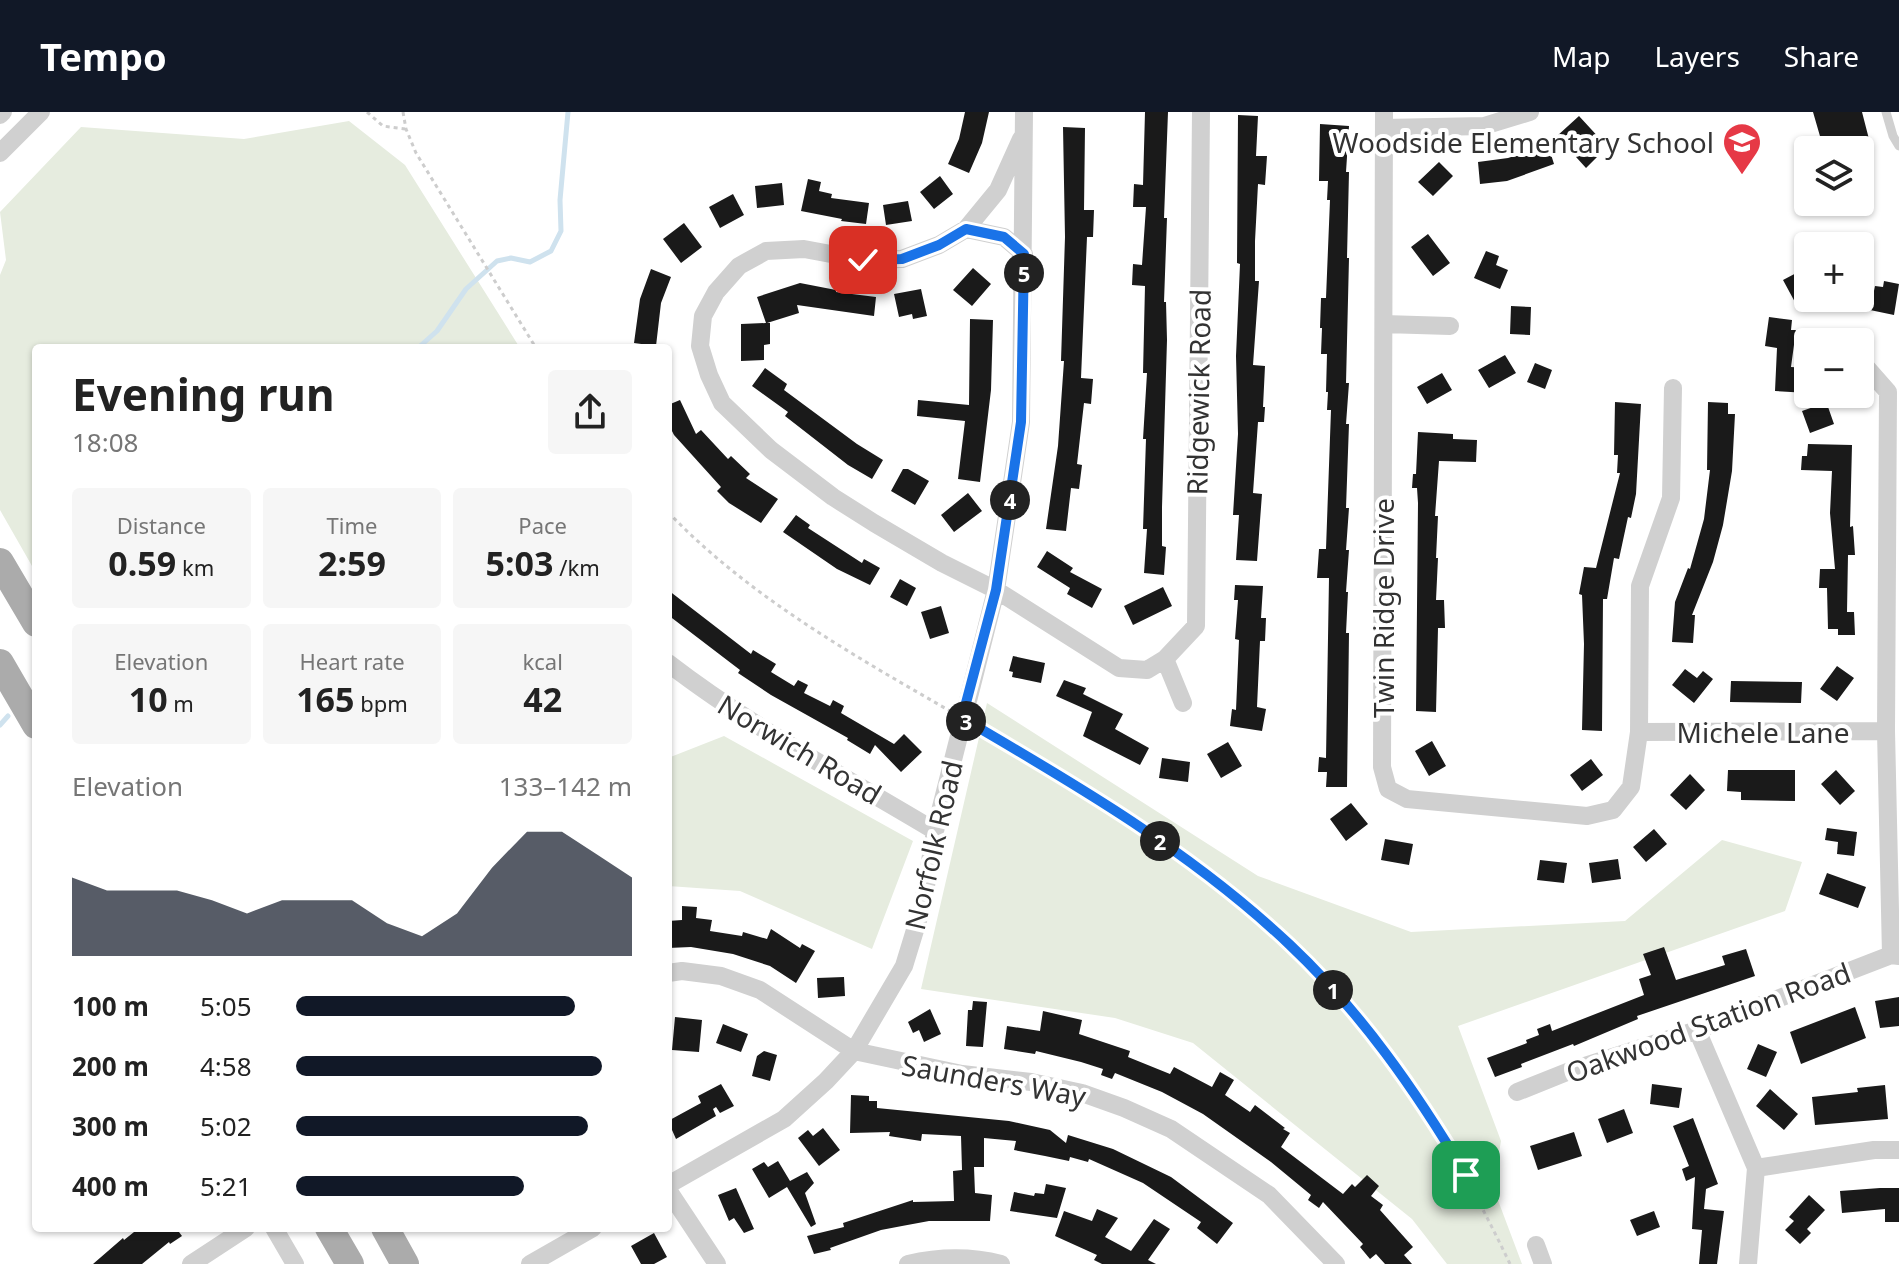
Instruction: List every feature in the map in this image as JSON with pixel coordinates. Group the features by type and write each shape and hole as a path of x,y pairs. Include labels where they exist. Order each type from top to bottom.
{"main road":[{"path":"0,562 32,616"},
{"path":"0,663 32,718"},
{"path":"331,1232 350,1264"},
{"path":"387,1232 405,1264"}],"street":[{"path":"0,153 41,112"},
{"name":"Norfolk Road","path":"672,1186 784,1119 854,1051 904,966 923,904 935,831 996,590 1021,422 1024,112"},
{"name":"Ridgewick Road","path":"1165,659 1196,626 1201,112"},
{"path":"1384,120 1484,126 1530,112"},
{"name":"Twin Ridge Drive","path":"1384,120 1382,767 1388,789 1407,799 1587,816 1613,810 1631,787 1639,732"},
{"path":"1023,132 998,190 966,229 939,245 902,259 863,260 804,249 766,251 739,266 716,292 703,316 700,346 722,403 771,450 833,497 942,563 996,590 1119,668 1147,670 1165,659 1183,703"},
{"path":"966,229 1004,237 1024,254"},
{"path":"1384,324 1450,326"},
{"path":"1874,376 1888,392 1886,731 1895,955"},
{"path":"1639,732 1640,586 1671,498 1673,388"},
{"name":"Norwich Road","path":"672,666 755,724 935,831"},
{"name":"Michele Lane","path":"1639,732 1886,731"},
{"name":"Oakwood Station Road","path":"1517,1092 1572,1070 1697,1030 1895,955"},
{"name":"Saunders Way","path":"672,972 721,976 760,990 854,1051 948,1071 1043,1084 1082,1093 1124,1108 1171,1129 1269,1195 1336,1264"},
{"path":"1697,1030 1756,1168 1748,1264"},
{"path":"1756,1168 1874,1150 1899,1150"},
{"path":"672,1194 717,1264"},
{"path":"191,1264 240,1232"},
{"path":"276,1232 295,1264"},
{"path":"530,1264 586,1232"},
{"path":"1536,1245 1543,1264"},
{"path":"908,1264 929,1259 981,1259 1001,1264"}],"lane":[{"path":"1886,112 1899,146"}],"path":[{"path":"367,112 383,126 406,129"},
{"path":"403,112 416,153 533,344"},
{"path":"672,516 745,580 804,623 1082,788 1130,819 1252,911 1291,946 1357,1017 1428,1112 1466,1175 1510,1264"}],"shaded area":[{"path":"349,121 405,165 517,344 32,344 32,566 0,510 0,275 6,260 0,212 81,127 244,139"},
{"path":"987,703 1258,876 1411,932 1625,921 1722,840 1802,862 1785,911 1458,1026 1501,1141 1493,1187 1522,1264 1447,1264 1412,1219 1193,1043 1115,1018 921,989"},
{"path":"724,736 913,841 872,949 740,891 672,886 672,756"}],"building":[{"path":"965,112 989,112 982,143 969,173 948,164 959,139"},
{"path":"1145,112 1168,112 1164,218 1167,218 1164,302 1167,340 1162,507 1162,546 1166,547 1164,575 1144,573 1147,529 1143,529 1147,373 1143,373 1145,286 1132,285 1133,264 1142,265 1146,207 1133,207 1134,184 1143,185"},
{"path":"1813,112 1862,112 1868,136 1820,136"},
{"path":"1238,115 1258,116 1256,156 1267,156 1265,185 1258,184 1255,241 1255,281 1259,281 1253,365 1265,366 1264,422 1258,422 1253,493 1262,494 1257,561 1236,560 1239,515 1233,515 1238,434"},
{"path":"1579,116 1602,141 1592,151 1597,157 1586,168 1557,136"},
{"path":"1320,124 1349,126 1346,172 1349,172 1347,787 1326,787 1327,772 1318,772 1319,757 1326,758 1329,578 1317,578 1319,549 1326,549 1331,410 1327,410 1327,354 1321,354 1320,328 1321,298 1326,298 1330,200 1327,200 1328,181 1319,181"},
{"path":"1063,127 1085,128 1084,210 1094,210 1093,237 1087,237 1081,378 1093,379 1091,404 1084,403 1077,464 1082,465 1079,489 1071,488 1066,531 1046,529 1058,446 1064,361 1061,361 1065,237"},
{"path":"1548,145 1554,164 1507,181 1480,184 1478,162 1508,158"},
{"path":"1439,162 1453,176 1433,196 1418,182"},
{"path":"940,176 953,194 934,209 920,192"},
{"path":"808,179 821,182 819,191 832,194 831,198 869,203 866,224 801,211"},
{"path":"782,183 784,205 757,208 755,186"},
{"path":"733,194 744,215 720,228 709,207"},
{"path":"908,201 912,221 886,225 883,205"},
{"path":"684,223 702,247 681,263 663,239"},
{"path":"1428,234 1450,263 1433,276 1411,247"},
{"path":"1486,251 1499,256 1496,265 1508,270 1500,289 1474,278"},
{"path":"973,268 991,284 972,306 953,290"},
{"path":"651,269 671,277 661,303 656,344 634,343 640,299"},
{"path":"1794,274 1794,300 1783,280"},
{"path":"1884,281 1899,284 1894,315 1874,311 1875,286 1883,287"},
{"path":"800,283 876,297 874,316 797,305 799,313 767,323 770,323 770,344 764,345 764,360 741,361 741,324 766,323 757,297"},
{"path":"921,289 927,316 913,319 912,314 899,317 894,294"},
{"path":"1511,306 1531,307 1530,335 1510,334"},
{"path":"1769,317 1792,320 1794,392 1775,391 1777,348 1765,346"},
{"path":"970,319 993,320 991,390 980,482 958,479 965,421 917,416 918,400 969,405"},
{"path":"1505,355 1516,373 1489,388 1478,370"},
{"path":"1535,363 1552,370 1545,389 1527,382"},
{"path":"765,368 787,384 784,390 883,460 872,479 848,465 785,416 788,412 752,386"},
{"path":"1442,373 1452,390 1427,404 1417,387"},
{"path":"680,400 696,434 701,430 728,459 731,456 750,474 746,478 778,499 761,523 729,503 717,491 721,487 674,435 672,403"},
{"path":"1615,402 1641,404 1636,494 1619,559 1614,558 1607,599 1603,599 1602,731 1582,730 1584,644 1582,595 1579,594 1584,567 1596,568 1620,473 1617,473 1618,455 1614,455"},
{"path":"1708,402 1728,403 1728,414 1735,414 1732,471 1713,562 1692,615 1695,615 1693,643 1672,642 1675,602 1690,569 1704,519 1710,470 1707,470"},
{"path":"1828,408 1834,424 1810,433 1802,411"},
{"path":"1418,432 1453,434 1453,439 1477,440 1476,462 1439,461 1435,516 1438,516 1436,600 1444,600 1445,628 1438,628 1436,712 1416,711 1418,503 1417,488 1412,488 1413,474 1416,474"},
{"path":"1808,444 1852,445 1850,527 1853,526 1855,555 1848,555 1847,612 1854,612 1855,635 1838,635 1838,629 1828,629 1827,588 1819,588 1820,569 1835,569 1830,513 1832,471 1801,470 1802,456 1807,456"},
{"path":"903,469 929,481 915,505 891,491"},
{"path":"968,493 982,511 954,532 941,515"},
{"path":"796,515 810,525 808,528 862,563 864,559 880,568 870,585 837,569 783,532"},
{"path":"1047,551 1073,568 1070,572 1102,589 1092,608 1067,594 1070,588 1037,567"},
{"path":"900,579 916,588 907,606 890,597"},
{"path":"1235,585 1263,586 1261,618 1266,618 1265,641 1260,641 1257,707 1266,709 1262,731 1230,726 1232,709 1236,710 1239,640 1235,639 1238,600 1234,600"},
{"path":"1163,587 1172,606 1133,625 1124,606"},
{"path":"672,593 751,654 753,650 776,664 771,672 794,686 798,680 808,685 804,693 830,706 833,700 844,706 841,713 894,744 904,734 922,752 901,772 875,745 870,754 848,738 771,695 738,673 740,670 672,618"},
{"path":"941,606 949,633 930,639 921,612"},
{"path":"1013,656 1045,663 1041,683 1012,677 1013,672 1009,671"},
{"path":"1837,666 1854,678 1837,701 1820,689"},
{"path":"1685,669 1697,678 1703,671 1713,679 1694,703 1672,685"},
{"path":"1064,680 1086,688 1083,694 1123,714 1115,729 1149,748 1140,765 1083,736 1092,712 1056,696"},
{"path":"1731,681 1802,682 1801,703 1730,702"},
{"path":"1432,741 1446,766 1429,776 1415,751"},
{"path":"1228,742 1242,766 1221,778 1207,754"},
{"path":"1162,758 1190,762 1188,782 1159,778"},
{"path":"1591,759 1603,775 1582,791 1570,775"},
{"path":"1728,770 1795,770 1795,801 1741,800 1741,792 1727,791"},
{"path":"1836,770 1855,791 1840,805 1821,784"},
{"path":"1690,774 1705,790 1686,810 1670,795"},
{"path":"1351,803 1368,824 1346,841 1330,819"},
{"path":"1827,828 1857,832 1854,856 1837,854 1838,842 1825,840"},
{"path":"1654,829 1667,844 1646,862 1633,847"},
{"path":"1385,839 1413,844 1409,865 1381,860"},
{"path":"1618,859 1621,879 1592,883 1589,863"},
{"path":"1540,860 1567,863 1564,883 1537,880"},
{"path":"1827,873 1866,887 1858,908 1819,894"},
{"path":"682,906 697,907 696,918 712,920 710,931 742,936 743,932 767,939 771,929 800,948 802,944 815,951 796,983 770,966 733,954 691,947 672,948 672,921 682,920"},
{"path":"1664,947 1676,980 1725,965 1722,956 1746,949 1755,976 1637,1016 1638,1019 1495,1077 1487,1058 1527,1043 1526,1040 1539,1035 1537,1029 1550,1024 1552,1031 1644,995 1639,979 1651,975 1643,954"},
{"path":"844,977 845,996 818,998 817,978"},
{"path":"1899,997 1899,1026 1880,1028 1875,1001"},
{"path":"973,1001 987,1002 983,1047 966,1046 968,1010 972,1010"},
{"path":"1855,1007 1866,1038 1801,1064 1790,1032"},
{"path":"930,1009 941,1034 924,1042 919,1030 913,1033 908,1022"},
{"path":"1043,1011 1082,1020 1079,1034 1130,1051 1128,1057 1170,1074 1174,1067 1212,1087 1220,1072 1234,1080 1225,1095 1250,1112 1255,1105 1285,1128 1290,1133 1281,1147 1343,1194 1367,1175 1379,1186 1371,1196 1383,1205 1380,1210 1413,1247 1404,1255 1412,1264 1385,1264 1376,1254 1370,1259 1360,1247 1363,1244 1323,1202 1319,1208 1308,1200 1311,1195 1271,1162 1203,1114 1162,1092 1115,1073 1112,1079 1101,1075 1103,1069 1081,1062 1036,1051 1035,1054 1004,1049 1007,1026 1040,1031"},
{"path":"675,1017 702,1020 699,1052 672,1050"},
{"path":"723,1024 748,1034 741,1052 716,1043"},
{"path":"1758,1044 1777,1052 1766,1077 1747,1069"},
{"path":"764,1051 777,1055 770,1081 752,1076 757,1056"},
{"path":"721,1084 734,1106 720,1113 716,1107 713,1109 716,1116 676,1139 672,1119 701,1103 698,1096"},
{"path":"1652,1084 1682,1088 1679,1108 1650,1104"},
{"path":"1885,1085 1888,1119 1815,1125 1812,1097 1858,1092 1857,1088"},
{"path":"1770,1089 1798,1114 1784,1130 1756,1106"},
{"path":"851,1095 869,1096 869,1101 877,1101 877,1108 1009,1121 1050,1130 1066,1143 1068,1135 1113,1149 1171,1177 1233,1223 1217,1244 1197,1228 1201,1222 1143,1183 1089,1159 1088,1162 1070,1157 1069,1161 1014,1150 1016,1141 984,1138 984,1167 974,1167 975,1193 992,1195 990,1221 929,1221 902,1226 881,1230 814,1254 807,1236 844,1227 843,1223 913,1200 954,1201 953,1171 962,1170 961,1136 922,1134 921,1141 889,1136 890,1132 850,1133"},
{"path":"1624,1109 1633,1133 1607,1143 1598,1119"},
{"path":"1693,1118 1718,1184 1706,1189 1704,1209 1724,1211 1717,1264 1699,1264 1702,1230 1692,1229 1695,1177 1686,1181 1682,1169 1689,1166 1673,1126"},
{"path":"823,1128 840,1150 819,1166 798,1138 808,1130 813,1136"},
{"path":"1574,1132 1582,1156 1538,1170 1530,1146"},
{"path":"778,1161 790,1181 807,1172 814,1183 805,1193 816,1224 811,1227 787,1187 769,1198 752,1169 764,1162 768,1167"},
{"path":"1046,1184 1066,1188 1057,1218 1010,1211 1014,1192 1034,1196 1035,1193 1044,1194"},
{"path":"736,1188 754,1229 744,1233 734,1218 729,1221 718,1195"},
{"path":"1899,1188 1899,1222 1885,1222 1885,1209 1842,1213 1840,1191"},
{"path":"1809,1195 1825,1210 1807,1229 1811,1233 1800,1244 1785,1230 1794,1221 1789,1217"},
{"path":"1097,1209 1118,1218 1105,1237 1131,1251 1154,1219 1170,1229 1148,1260 1156,1264 1102,1264 1094,1260 1097,1255 1055,1236 1064,1211 1092,1221"},
{"path":"1654,1211 1660,1227 1637,1236 1630,1220"},
{"path":"134,1232 179,1232 182,1236 169,1242 142,1264 93,1264"},
{"path":"654,1233 667,1257 654,1264 641,1264 631,1246"}],"waterway":[{"path":"422,344 437,331 466,289 497,261 511,258 530,262 551,251 561,231 560,200 568,112"},
{"path":"0,725 8,716"}],"place":[{"name":"Woodside Elementary School","path":"1742,176"}],"route":[{"path":"863,260 902,259 939,245 966,229 1004,237 1024,254 1021,422 996,590 962,718 1130,819 1252,911 1291,946 1349,1007 1391,1060 1428,1112 1466,1175"}]}
